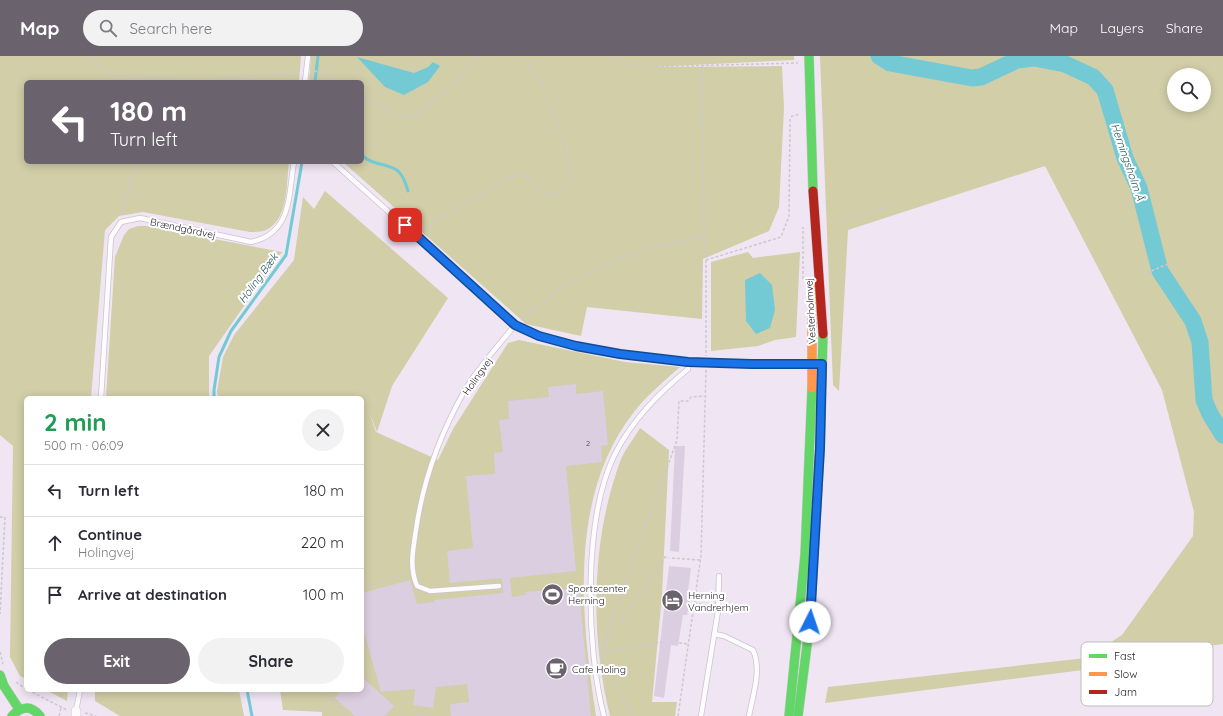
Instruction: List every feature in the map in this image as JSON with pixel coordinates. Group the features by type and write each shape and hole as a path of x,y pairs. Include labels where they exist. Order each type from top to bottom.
{"street":[{"name":"Vesterholmvej","path":"798,716 810,622 815,557 822,364 822,305 814,216 809,56"},
{"name":"Vesterholmvej","path":"788,716 804,585 809,507 813,364 812,237 814,216"},
{"path":"0,675 4,686 19,709"},
{"path":"12,716 19,709 31,708 40,716"}],"lane":[{"path":"305,80 308,56"},
{"name":"Brændgårdvej","path":"121,222 140,218 251,242 263,240 277,230 285,217 294,164"},
{"path":"335,164 515,325 539,336 576,346 620,354 688,362 822,364"},
{"path":"101,396 111,237 121,222"},
{"name":"Holingvej","path":"412,573 418,515 426,480 437,448 466,389 515,325"},
{"path":"604,716 593,652 591,609 595,527 601,491 614,456 631,428 651,402 688,369 688,362"},
{"path":"412,573 417,586 430,591 499,586"},
{"path":"700,716 719,606 719,576"},
{"path":"714,634 724,636 753,650 757,658 758,668 749,716"},
{"path":"76,713 80,692"}],"path":[{"path":"92,56 108,76 186,80"},
{"path":"364,96 398,117 418,114 462,76 475,58 480,56"},
{"path":"417,236 436,221 511,177 519,175 529,177 539,190 545,194 553,194 561,191 567,186 571,178 570,168 552,108 525,56"},
{"path":"614,56 621,62 637,67 798,63 798,56"},
{"path":"678,716 700,560 706,363 706,260 704,236 702,65"},
{"path":"214,80 307,70 324,73 336,80"},
{"path":"706,260 781,237 789,216 790,120 792,116 800,114 800,122"},
{"path":"121,222 122,212 135,164"},
{"path":"842,220 890,206"},
{"path":"803,284 804,222"},
{"path":"515,325 565,285 614,260 651,247 704,236"},
{"path":"1147,273 1172,262"},
{"path":"634,716 603,664 601,652 677,440 679,401 688,401 691,397 704,396"},
{"path":"0,517 5,517 0,614"},
{"path":"601,652 665,558 669,558"},
{"path":"672,558 700,560"},
{"path":"364,586 412,573"},
{"path":"694,603 719,606"},
{"path":"601,652 662,642"},
{"path":"679,643 688,644"},
{"path":"32,692 61,708 76,713 96,716"},
{"path":"329,692 330,697 346,716"},
{"path":"418,716 421,706"},
{"path":"59,716 61,708"}],"shaded area":[{"path":"0,56 301,56 299,80 24,80 24,164 289,164 283,209 279,218 266,230 260,232 250,232 143,212 119,216 105,230 91,396 24,396 24,678 20,676 10,657 13,446 0,435"},
{"path":"311,56 794,56 794,60 652,67 782,66 784,108 779,207 769,231 703,259 702,319 587,307 581,336 526,324 345,164 364,164 364,80 309,80"},
{"path":"820,56 1223,56 1223,644 1213,645 1213,642 1111,642 1122,635 1193,536 1194,512 1162,390 1045,166 848,230 839,391 833,385"},
{"path":"325,191 448,298 392,386 377,432 368,409 376,432 438,460 453,429 508,343 519,340 625,362 680,367 650,394 634,412 613,445 598,481 589,519 585,558 584,599 586,639 596,716 322,716 322,712 283,710 280,692 364,692 364,396 218,396 217,391 223,357 234,335 294,260 303,197 314,209"},
{"path":"138,226 146,226 282,252 209,356 209,396 106,396 115,257 124,235 129,229"},
{"path":"748,252 753,258 800,252 796,337 775,340 758,346 711,351 711,262"},
{"path":"640,428 669,450 662,595 652,702 677,702 675,716 610,716 603,685 599,653 597,588 603,524 610,492 620,462"},
{"path":"1081,659 1081,670 825,703 828,687"},
{"path":"50,692 68,692 67,701"},
{"path":"95,692 239,692 244,716 120,716 95,701"}],"water":[{"path":"357,57 414,73 428,67 433,62 440,66 428,82 404,95 385,87"},
{"path":"760,273 772,285 775,310 770,328 756,334 746,321 745,280"}],"building":[{"name":"Sportscenter Herning","path":"576,384 576,394 603,391 608,445 601,446 602,462 566,466 576,571 510,578 512,597 526,595 525,592 579,588 591,716 451,716 450,704 469,702 467,684 436,687 433,708 413,705 415,689 381,692 364,632 364,592 410,580 417,604 434,602 434,600 503,593 502,578 450,583 447,551 473,548 466,476 495,474 494,453 503,452 499,420 509,419 508,401 549,397 548,387"},
{"path":"675,446 685,446 679,552 670,551"},
{"path":"669,566 691,568 687,599 690,600 687,615 683,615 678,646 671,645 664,698 654,696"},
{"path":"364,679 394,706 385,716 355,716 335,698 340,692 364,692"}],"waterway":[{"name":"Holing Bæk","path":"315,80 318,56"},
{"name":"Herningsholm Å","path":"879,56 890,63 972,78 981,77 1017,60 1034,58 1065,64 1093,77 1105,90 1125,158 1139,188 1160,271 1193,321 1200,342 1204,400 1210,414 1223,435"},
{"path":"364,157 370,161 391,167 399,172 406,183 408,191"},
{"name":"Holing Bæk","path":"214,396 219,357 231,331 286,255 302,164"},
{"name":"Holing Bæk","path":"247,692 252,716"}],"traffic: fast":[{"path":"809,56 813,191"},
{"path":"798,716 810,622 820,448 823,334"},
{"path":"789,716 805,555 812,388"},
{"path":"0,675 4,686 19,709"},
{"path":"12,716 19,710 26,708 37,712 40,716"}],"traffic: slow":[{"path":"812,287 812,388"}],"traffic: jam":[{"path":"813,191 823,334"}],"place":[{"name":"Sportscenter Herning","path":"552,594"},
{"name":"Herning Vandrerhjem","path":"673,601"},
{"name":"Cafe Holing","path":"556,669"}],"route":[{"path":"405,225 515,325 539,336 576,346 620,354 688,362 726,364 822,364 816,542 810,622"}]}
